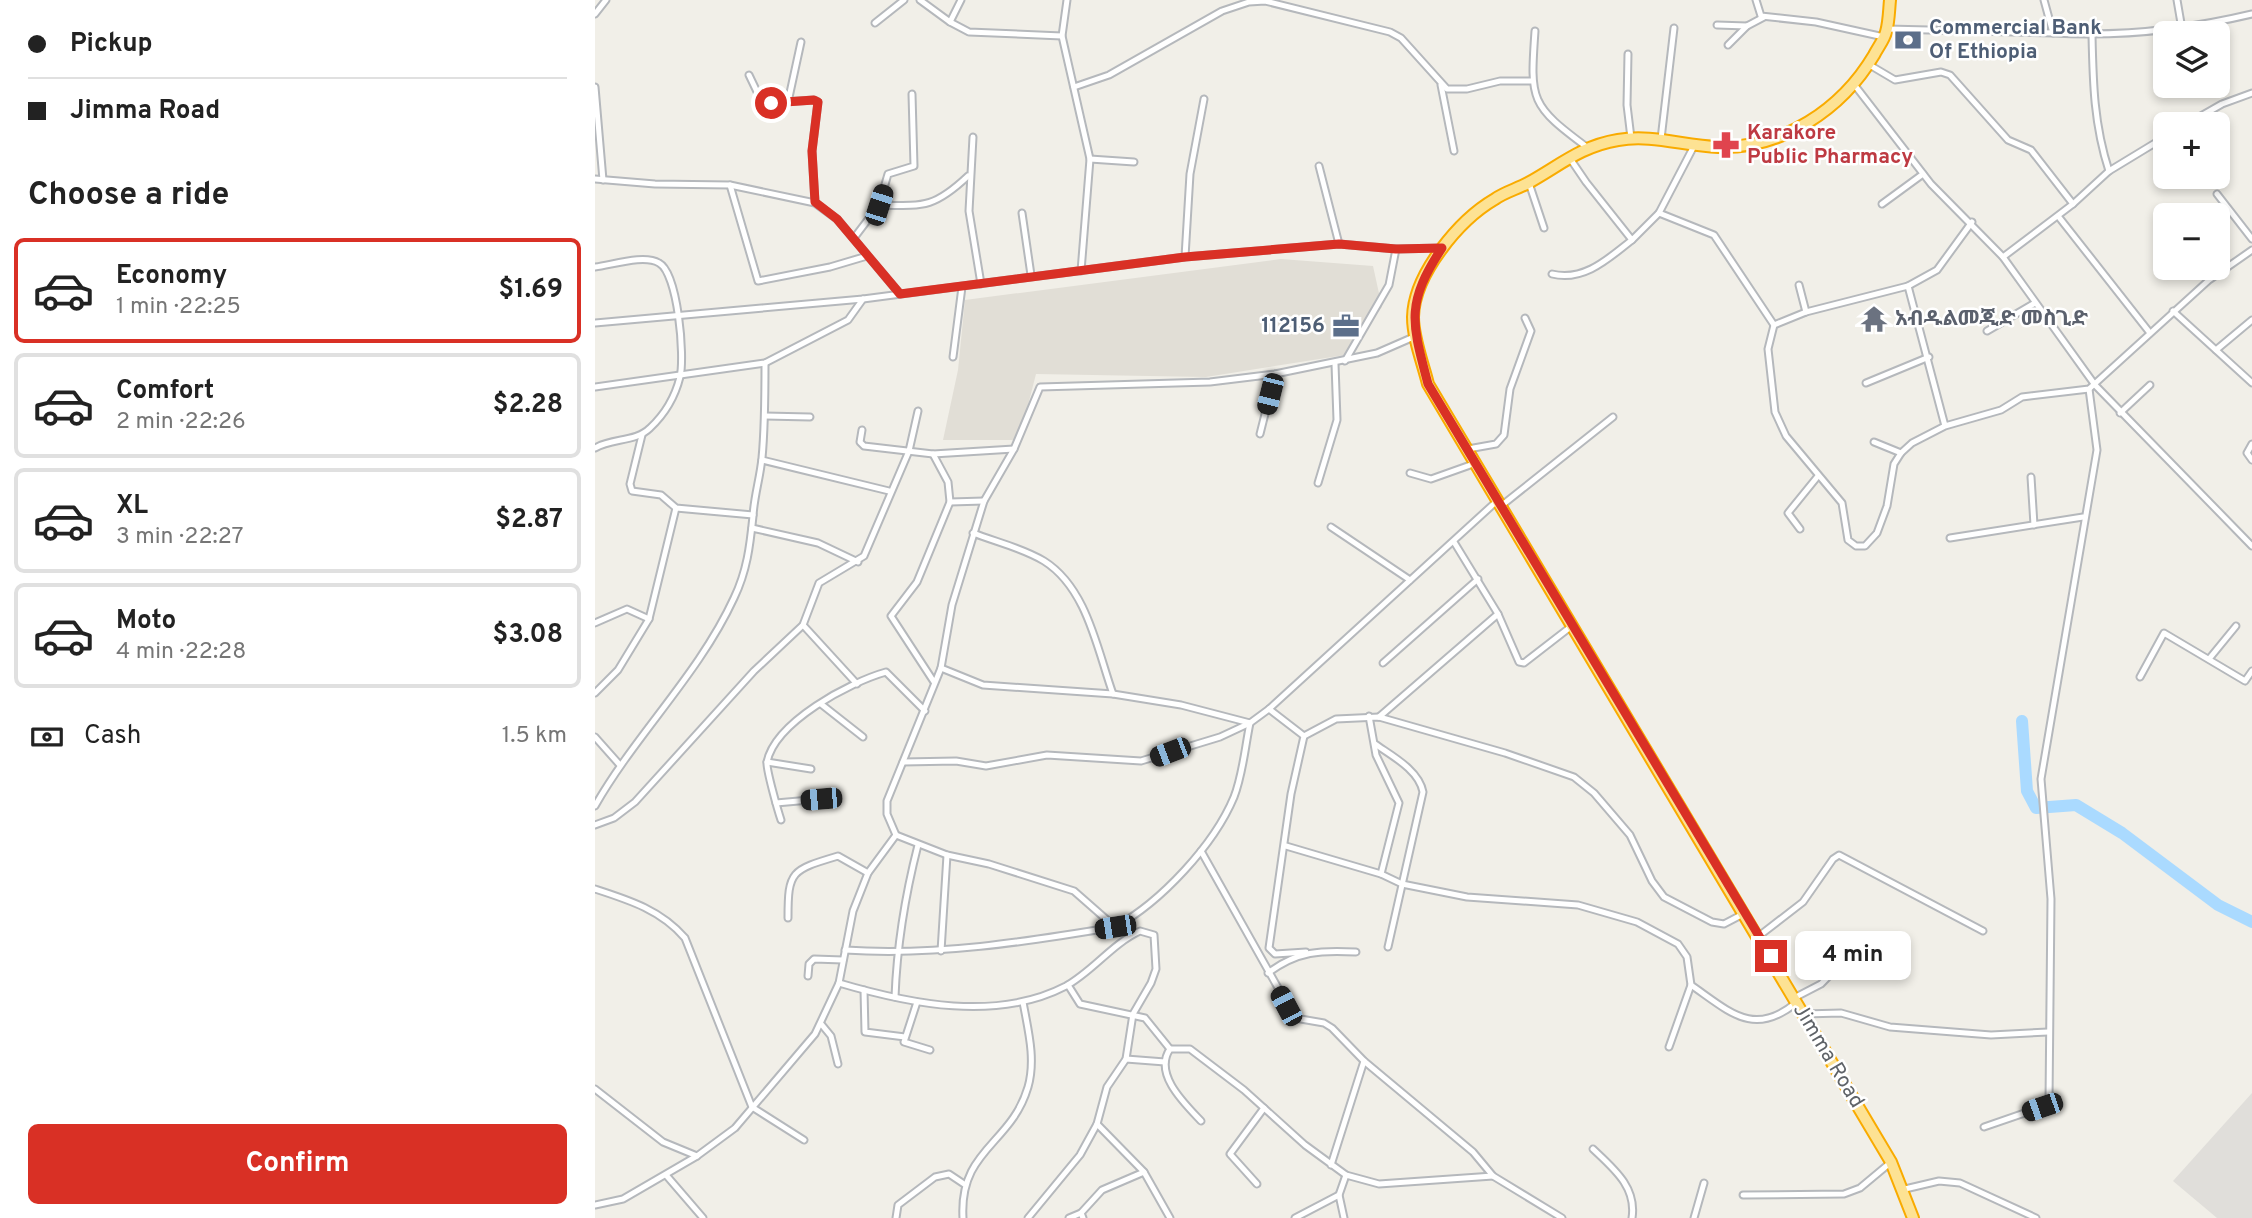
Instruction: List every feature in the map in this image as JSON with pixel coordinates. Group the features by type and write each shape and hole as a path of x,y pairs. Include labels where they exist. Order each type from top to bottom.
{"highway":[{"name":"Jimma Road","path":"1890,0 1886,33 1868,64 1833,105 1782,136 1731,147 1661,139 1632,139 1616,140 1569,156 1529,183 1493,199 1442,248 1426,272 1413,318 1428,384 1574,625 1891,1162 1905,1189 1913,1218"}],"street":[{"path":"595,14 606,0"},
{"path":"875,23 902,0"},
{"path":"920,0 950,22 981,33 1062,36"},
{"path":"950,22 961,0"},
{"path":"1067,0 1062,36 1090,159 1081,271"},
{"path":"1755,0 1758,13 1764,16 1886,33 2092,35 2153,31"},
{"path":"2044,0 2053,33"},
{"path":"2177,0 2181,21"},
{"path":"1074,88 1109,75 1222,11 1265,1 1390,32 1401,38 1441,85 1453,91 1500,81 1531,81"},
{"path":"2219,21 2252,14"},
{"path":"1728,45 1747,26 1764,16"},
{"path":"1717,25 1747,26"},
{"path":"1661,139 1675,28"},
{"path":"1535,31 1531,81 1536,99 1557,125 1590,150"},
{"path":"2092,35 2094,108 2098,136 2109,171"},
{"path":"788,102 801,42"},
{"path":"1628,54 1627,105 1632,139"},
{"path":"1868,64 1895,80 1941,72 1950,75 2008,140 2031,150 2073,205"},
{"path":"749,75 762,101 814,100 819,104 812,151 815,202"},
{"path":"1853,83 1923,174 2003,257 2092,387 2252,546"},
{"path":"1441,85 1454,151"},
{"path":"595,87 603,180"},
{"path":"854,238 879,205 888,174 912,168 915,163 912,93"},
{"path":"2208,112 2252,93"},
{"path":"1185,257 1190,174 1204,99"},
{"path":"973,137 968,177 969,211 981,284"},
{"path":"1552,274 1568,276 1586,272 1632,240 1659,213 1695,144"},
{"path":"2003,257 2073,205 2109,171 2153,144"},
{"path":"1569,156 1585,182 1632,240"},
{"path":"1090,159 1134,162"},
{"path":"1319,166 1339,244"},
{"path":"1882,204 1923,174"},
{"path":"879,205 914,206 938,201 968,177"},
{"path":"595,179 730,185 815,202 854,238 900,294"},
{"path":"1529,183 1544,228"},
{"path":"730,185 758,281 830,267 867,256"},
{"path":"2217,194 2252,239"},
{"path":"1022,213 1031,275"},
{"path":"1659,213 1714,235 1774,325 1768,349 1775,412 1786,436 1842,503 1848,540 1856,546 1865,546 1877,533 1887,506 1890,477 1901,453 1923,436 1945,426 2001,410 2022,397 2092,387 2209,280 2252,250"},
{"path":"2058,216 2150,333"},
{"path":"1774,325 1806,312 1908,286 1937,270 1972,222"},
{"path":"595,323 863,299 1185,257 1339,244 1396,249 1442,248"},
{"path":"1345,361 1385,294 1394,272 1396,249"},
{"path":"595,267 648,260 660,263 668,271 678,314 681,374 664,413 642,435 595,448"},
{"path":"1798,285 1806,312"},
{"path":"1908,286 1929,356 1945,426"},
{"path":"953,357 962,287"},
{"path":"595,387 765,363 848,320 863,299"},
{"path":"1987,331 2035,303"},
{"path":"2173,311 2251,379"},
{"path":"1468,449 1496,444 1504,435 1510,389 1531,331 1525,318"},
{"path":"2216,350 2252,320"},
{"path":"1115,927 1074,891 989,864 947,855 896,835 886,808 941,668 952,605 984,501 1014,449 1037,391 1042,384 1209,382 1275,374 1335,364 1385,351 1416,336"},
{"path":"1866,383 1929,356"},
{"path":"595,806 619,764 694,665 734,600 744,574 762,460 765,363"},
{"path":"1318,483 1336,420 1335,364"},
{"path":"1260,434 1275,374"},
{"path":"2120,413 2150,385"},
{"path":"1984,1127 2047,1105 2052,927 2041,779 2083,517 2097,450 2092,387"},
{"path":"595,825 614,818 635,802 754,671 803,625 819,583 864,556 889,491 909,451 918,411"},
{"path":"765,416 810,418"},
{"path":"903,762 957,761 986,766 1047,755 1141,761 1220,737 1250,723 1499,503 1613,416"},
{"path":"862,430 862,445 933,454 1014,449"},
{"path":"642,435 631,489 661,495 676,508 753,515"},
{"path":"1874,442 1901,453"},
{"path":"2252,444 2247,453 2252,460"},
{"path":"933,454 948,482 950,502 917,582 891,616 934,682"},
{"path":"762,460 889,491"},
{"path":"1411,473 1431,479 1476,463"},
{"path":"1800,529 1788,513 1818,475"},
{"path":"2031,477 2034,525"},
{"path":"950,502 984,501"},
{"path":"595,693 618,670 649,619 676,508"},
{"path":"1950,538 2083,517"},
{"path":"1331,527 1411,580"},
{"path":"752,528 818,543 858,562"},
{"path":"973,533 1033,555 1067,580 1077,595 1113,694"},
{"path":"1454,542 1498,614 1517,659 1524,663 1574,625"},
{"path":"1383,663 1478,579"},
{"path":"595,622 627,609 649,619"},
{"path":"1379,717 1498,614"},
{"path":"803,625 856,684"},
{"path":"2209,659 2236,626"},
{"path":"2140,677 2164,633 2252,684"},
{"path":"941,668 983,685 1113,694 1181,705 1250,723"},
{"path":"2245,681 2252,671"},
{"path":"781,820 767,762 782,734 795,720 856,684 888,672 925,711"},
{"path":"821,704 863,737"},
{"path":"1269,709 1304,736"},
{"path":"1369,716 1369,731 1378,761 1399,803 1381,874"},
{"path":"1356,952 1275,954 1269,948 1286,846 1291,794 1304,736 1336,719 1379,717 1505,752 1574,777 1594,793 1630,835 1647,873 1664,897 1712,922 1724,924 1745,913"},
{"path":"845,950 897,954 941,951 1115,927 1138,914 1201,851 1225,816 1235,794 1250,723"},
{"path":"595,737 619,764"},
{"path":"1375,744 1413,773 1422,784 1423,792 1388,947"},
{"path":"767,762 811,769"},
{"path":"776,803 821,799"},
{"path":"595,1205 623,1199 697,1156 734,1128 822,1025 839,983 853,911 868,873 896,835"},
{"path":"895,997 897,954 905,898 918,845"},
{"path":"1286,846 1381,874 1402,884 1468,897 1578,905 1637,922 1678,944 1687,957 1691,985 1669,1047"},
{"path":"1201,851 1295,1018 1324,1023 1332,1028 1364,1061 1473,1152 1493,1176 1562,1218"},
{"path":"941,951 947,855"},
{"path":"1759,936 1793,912 1833,859 1839,855 1983,931"},
{"path":"788,918 789,882 795,874 838,856 868,873"},
{"path":"595,889 640,904 674,925 685,938 752,1107 804,1140"},
{"path":"839,983 917,1002 995,1006 1023,1002 1067,985 1130,935 1140,931 1154,935 1156,969 1133,1014 1126,1059 1107,1087 1097,1124 1080,1155 1030,1217"},
{"path":"1691,985 1748,1019 1765,1022 1780,1017 1795,1000 1821,984 1853,951"},
{"path":"1268,973 1286,959 1306,952"},
{"path":"808,976 809,964 814,959 843,960"},
{"path":"1067,985 1080,1004 1133,1014 1150,1022 1170,1049"},
{"path":"865,990 865,1032 905,1037"},
{"path":"917,1002 905,1043 930,1050"},
{"path":"963,1218 964,1184 976,1163 1015,1118 1028,1086 1030,1042 1023,1002"},
{"path":"1804,1014 1840,1013 1890,1027 1991,1035 2048,1032"},
{"path":"822,1025 831,1036 838,1065"},
{"path":"1170,1049 1190,1049 1331,1166 1346,1175 1379,1184 1493,1176"},
{"path":"1170,1049 1165,1062 1175,1091 1201,1121"},
{"path":"1126,1059 1165,1062"},
{"path":"1331,1166 1364,1061"},
{"path":"595,1088 663,1142 697,1156"},
{"path":"1257,1184 1230,1154 1264,1108"},
{"path":"1097,1124 1144,1172 1170,1218"},
{"path":"1593,1149 1625,1183 1633,1209 1632,1218"},
{"path":"1743,1195 1844,1194 1860,1188 1891,1162"},
{"path":"1069,1218 1082,1216 1102,1190 1144,1172"},
{"path":"897,1218 898,1205 935,1177 949,1174 964,1184"},
{"path":"666,1175 703,1218"},
{"path":"1344,1218 1339,1195 1346,1175"},
{"path":"1905,1189 1950,1181 2033,1217"},
{"path":"1694,1218 1704,1183"},
{"path":"1295,1218 1339,1195"},
{"path":"1030,1217 1039,1218"}],"shaded area":[{"path":"1281,259 1373,266 1382,307 1345,355 1206,377 1036,374 1019,440 943,440 958,370 965,300"},
{"path":"2252,1093 2252,1218 2217,1218 2173,1181"}],"waterway":[{"path":"2022,721 2027,791 2036,808 2076,805 2122,833 2218,905 2252,922"}],"place":[{"name":"Commercial Bank Of Ethiopia","path":"1908,40"},
{"name":"Karakore Public Pharmacy","path":"1726,145"},
{"name":"አብዱልመጂድ መስጊድ","path":"1874,319"},
{"name":"112156","path":"1346,326"}],"route":[{"path":"771,103 818,102 812,151 815,202 837,219 900,294 1185,257 1339,244 1396,249 1442,248 1421,282 1413,318 1428,384 1771,956"}]}
